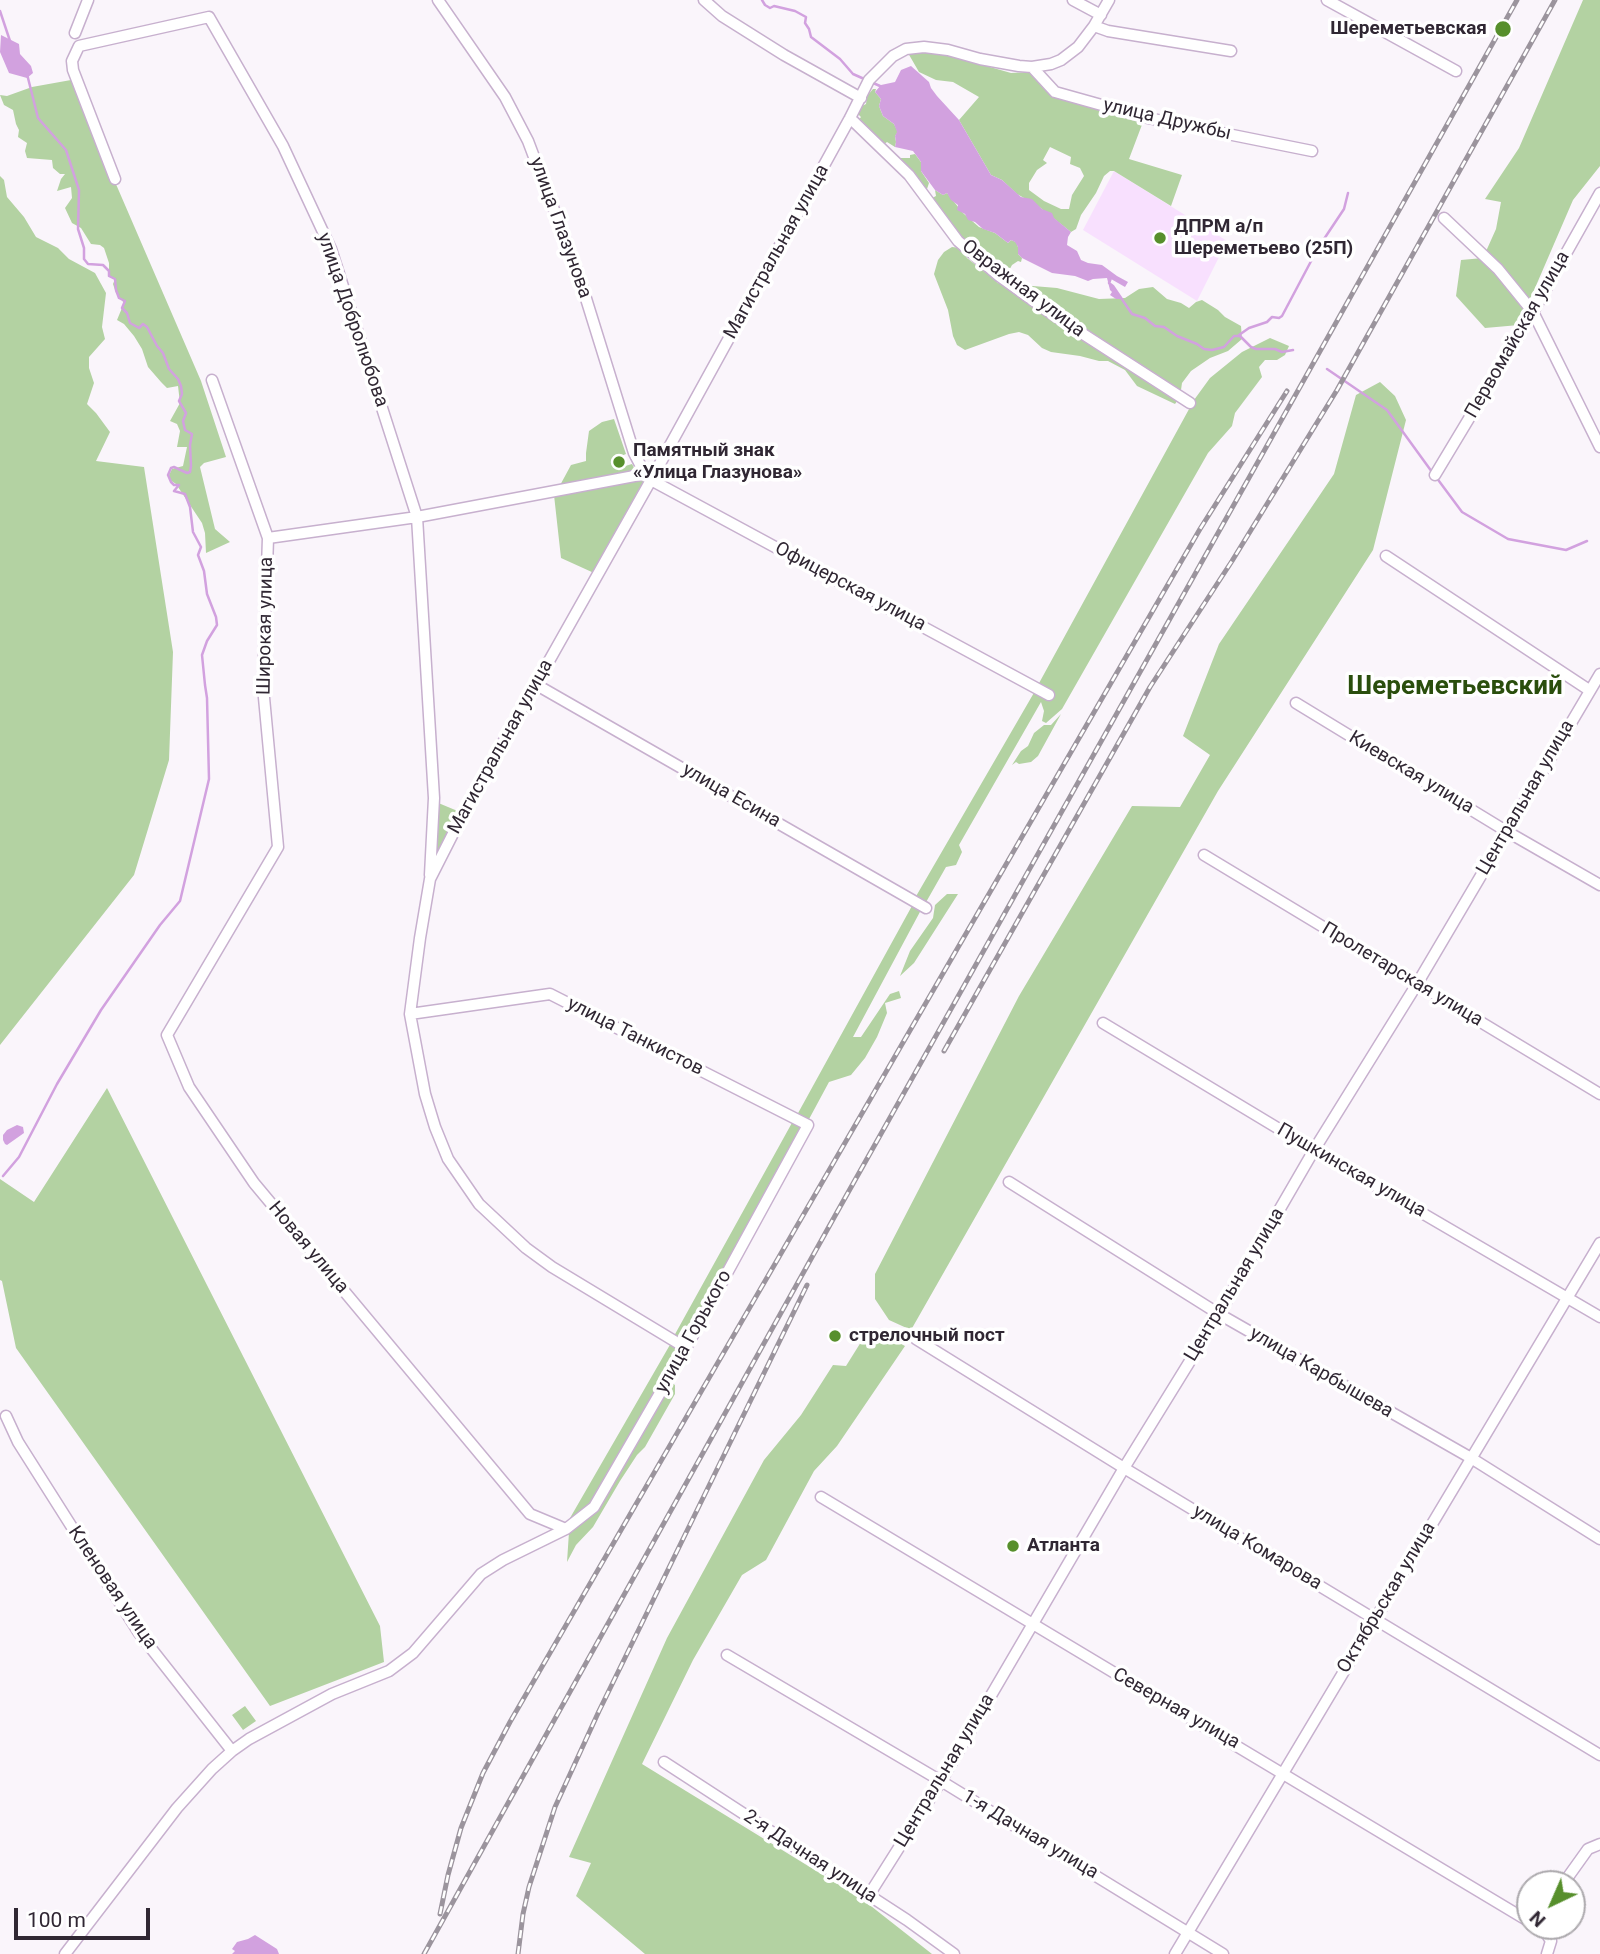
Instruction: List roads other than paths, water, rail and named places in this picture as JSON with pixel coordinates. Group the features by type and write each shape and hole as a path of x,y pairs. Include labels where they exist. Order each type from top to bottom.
{"street":[{"path":"75,33 88,0"},
{"name":"улица Глазунова","path":"438,0 505,97 528,141 579,276 634,453 648,477"},
{"path":"704,0 722,16 763,42 861,97"},
{"path":"1073,0 1101,15"},
{"path":"1032,67 1061,60 1078,47 1109,0"},
{"path":"1327,0 1457,71"},
{"name":"улица Добролюбова","path":"115,179 73,70 72,61 79,46 209,17 283,146 331,249 417,517 434,798 430,879"},
{"path":"1094,26 1108,31 1231,51"},
{"name":"Магистральная улица","path":"686,1348 552,1267 508,1232 479,1204 448,1159 435,1127 416,1055 410,1014 430,879 465,810 648,477 873,75 893,56 906,49 924,47 948,50 998,63 1032,67"},
{"name":"улица Дружбы","path":"1032,67 1055,92 1148,118 1312,151"},
{"name":"Овражная улица","path":"850,118 909,175 958,241 999,276 1049,312 1190,403"},
{"name":"Первомайская улица","path":"1435,475 1533,312 1600,193"},
{"path":"1444,218 1498,269 1533,312 1600,447"},
{"path":"212,380 268,538"},
{"name":"Широкая улица","path":"232,924 278,847 263,687 268,538 417,517 648,477"},
{"name":"Офицерская улица","path":"648,477 1049,695"},
{"path":"1386,556 1589,690"},
{"name":"Центральная улица","path":"870,1895 941,1781 1031,1624 1219,1314 1314,1150 1417,984 1600,674"},
{"name":"улица Есина","path":"535,684 926,908"},
{"name":"Киевская улица","path":"1296,703 1600,885"},
{"name":"Пролетарская улица","path":"1204,855 1600,1094"},
{"name":"Новая улица","path":"232,924 167,1035 189,1087 254,1183 530,1514 566,1529"},
{"name":"улица Танкистов","path":"410,1014 550,994 808,1125"},
{"name":"Пушкинская улица","path":"1103,1023 1600,1317"},
{"name":"улица Горького","path":"566,1529 594,1507 686,1348 808,1125"},
{"name":"улица Карбышева","path":"1009,1182 1219,1314 1471,1458 1600,1539"},
{"name":"Октябрьская улица","path":"1175,1954 1600,1243"},
{"name":"улица Комарова","path":"916,1339 1124,1468 1600,1755"},
{"name":"Кленовая улица","path":"6,1416 18,1442 139,1633 232,1751"},
{"name":"Северная улица","path":"821,1497 1516,1913"},
{"path":"65,1954 177,1808 232,1751 331,1694 389,1671 413,1653 481,1574 566,1529"},
{"name":"1-я Дачная улица","path":"727,1655 941,1781 1223,1954"},
{"name":"2-я Дачная улица","path":"664,1762 870,1895 954,1954"},
{"path":"1573,1870 1588,1849 1600,1844"}],"waterway":[{"path":"762,0 770,8 774,6 795,11 806,17 805,23 811,37 840,59 853,74 880,86"},
{"path":"0,11 10,41"},
{"path":"3,1176 19,1157 57,1084 101,1010 160,925 180,901 209,779 207,698 202,655 217,625 198,555 201,547 193,532 190,507 185,494 174,491 179,485 174,485 168,475 171,468 187,473 190,472 191,466 192,434 185,430 183,421 186,413 179,401 181,386 147,327 143,324 139,328 130,323 122,308 125,301 119,298 115,279 109,276 109,271 103,265 88,264 84,259 84,248 78,229 79,190 66,150 38,118 27,74"},
{"path":"1239,335 1272,317 1282,316 1318,248 1344,209 1348,193"},
{"path":"1111,278 1109,283 1132,314 1145,318 1155,326 1164,327 1204,349 1224,347 1234,336 1240,336 1256,349 1275,349 1282,352 1293,350"},
{"path":"1327,369 1387,410 1432,472"},
{"path":"1436,477 1462,512 1508,539 1566,550 1587,541"}],"railway":[{"path":"424,1954 1517,0"},
{"path":"944,1051 1150,687 1232,561 1337,390 1555,0"},
{"path":"440,1914 461,1828 483,1773 510,1722 1200,529 1287,391"},
{"path":"518,1954 529,1887 555,1807 599,1711 807,1285"}],"place":[{"name":"Шереметьевская","path":"1503,29"},
{"name":"ДПРМ а/п Шереметьево (25П)","path":"1160,238"},
{"name":"Памятный знак «Улица Глазунова»","path":"619,462"},
{"name":"стрелочный пост","path":"835,1336"},
{"name":"Атланта","path":"1013,1546"}],"district":[{"name":"Шереметьевский","path":"1455,687"}]}
